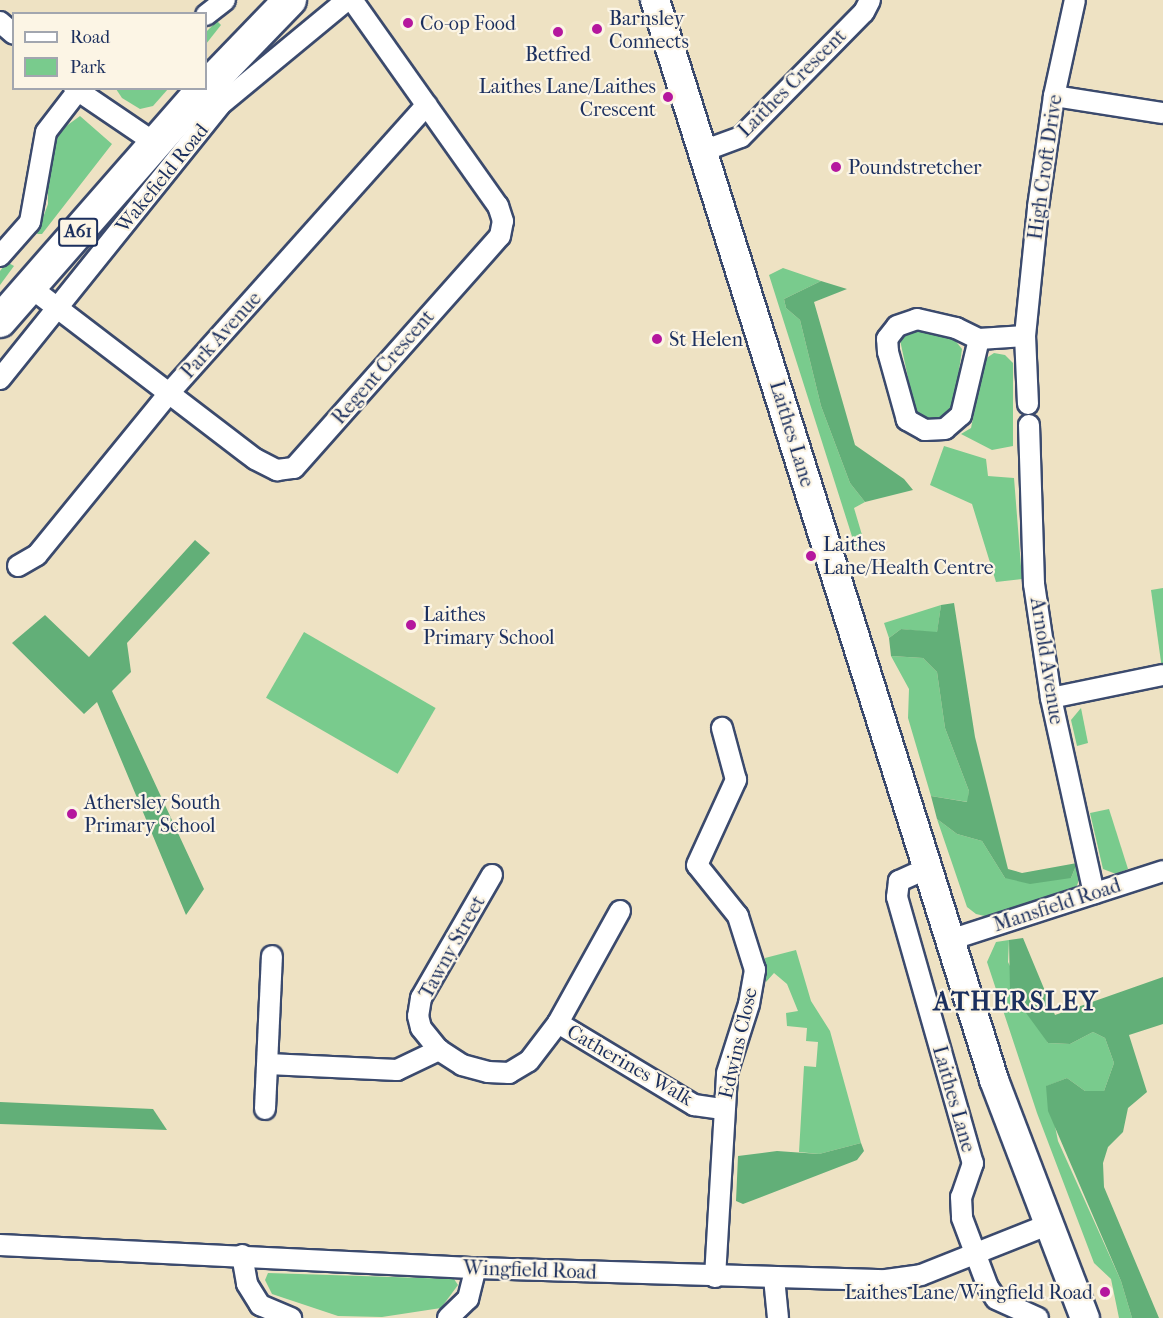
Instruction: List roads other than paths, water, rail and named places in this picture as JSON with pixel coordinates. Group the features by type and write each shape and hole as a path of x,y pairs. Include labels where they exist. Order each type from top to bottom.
{"main road":[{"name":"Wakefield Road","path":"207,86 290,0"},
{"name":"Laithes Lane","path":"655,0 994,1080 1085,1318"},
{"name":"Wakefield Road","path":"0,321 203,90"}],"street":[{"path":"207,14 225,0"},
{"name":"Wakefield Road","path":"0,379 220,105 347,0"},
{"name":"Regent Crescent","path":"30,287 255,459 277,470 294,468 500,236 503,221 498,206 352,0"},
{"name":"Laithes Crescent","path":"703,151 741,137 864,12 870,0"},
{"name":"High Croft Drive","path":"1028,404 1025,336 1054,96 1075,0"},
{"path":"0,22 12,32"},
{"path":"0,256 30,222 46,132 77,90 155,143"},
{"path":"1054,96 1163,113"},
{"name":"Park Avenue","path":"18,566 36,555 170,392 427,105"},
{"path":"979,339 961,416 945,429 925,430 908,420 888,352 887,339 897,326 917,319 956,328 979,339 1025,336"},
{"name":"Arnold Avenue","path":"1029,425 1034,584 1051,698 1094,893"},
{"path":"1051,698 1163,675"},
{"name":"Edwins Close","path":"715,1277 723,1109 728,1072 749,1004 755,970 738,916 697,865 736,780 722,728"},
{"name":"Laithes Lane","path":"928,868 899,881 897,897 973,1163 960,1207 975,1253 996,1299 1038,1318"},
{"name":"Mansfield Road","path":"950,940 1163,871"},
{"name":"Tawny Street","path":"439,1050 421,1028 418,1016 421,998 492,875"},
{"name":"Catherines Walk","path":"620,911 558,1023 694,1105 723,1109"},
{"path":"265,1109 272,956"},
{"path":"268,1064 396,1070 439,1050 462,1065 488,1072 509,1073 528,1061 558,1023"},
{"name":"Wingfield Road","path":"0,1245 476,1268 715,1277 886,1280 921,1275 1050,1224"},
{"path":"242,1256 247,1284 260,1305 291,1318"},
{"path":"448,1318 468,1299 476,1268"},
{"path":"774,1278 778,1318"}],"place":[{"name":"Co-op Food","path":"408,23"},
{"name":"Barnsley Connects","path":"597,29"},
{"name":"Betfred","path":"558,32"},
{"name":"Laithes Lane/Laithes Crescent","path":"668,97"},
{"name":"Poundstretcher","path":"836,167"},
{"name":"St Helen","path":"657,339"},
{"name":"Laithes Lane/Health Centre","path":"811,556"},
{"name":"Laithes Primary School","path":"411,625"},
{"name":"Athersley South Primary School","path":"72,814"},
{"name":"Laithes Lane/Wingfield Road","path":"1105,1292"}],"district":[{"name":"ATHERSLEY","path":"1016,1002"}]}
